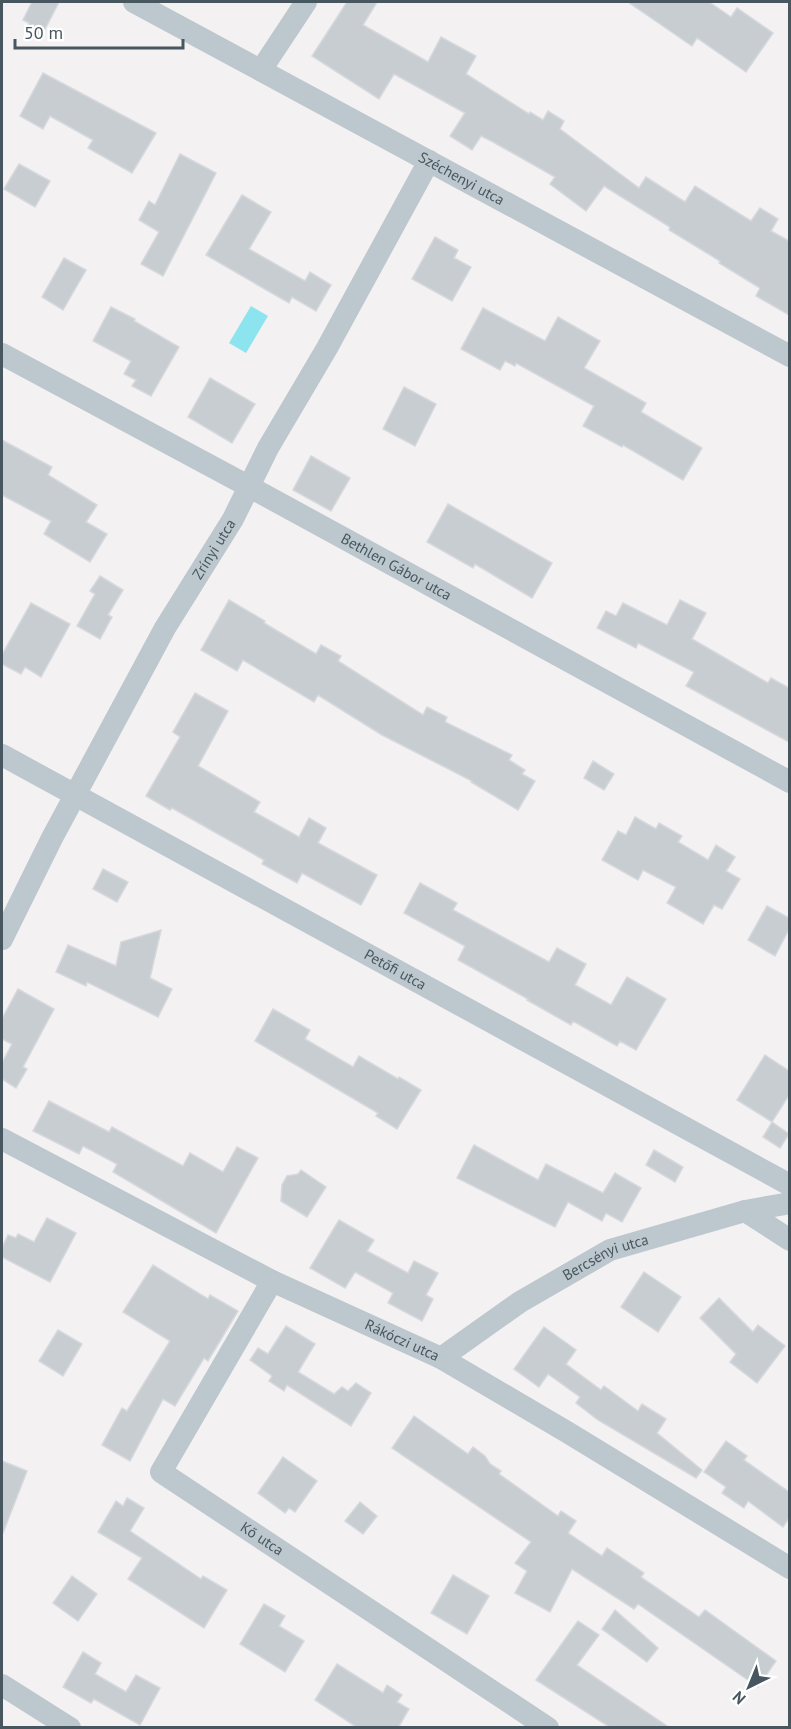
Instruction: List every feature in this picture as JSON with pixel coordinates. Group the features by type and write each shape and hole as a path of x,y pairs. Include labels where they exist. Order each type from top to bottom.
{"street":[{"name":"Széchenyi utca","path":"134,2 789,356"},
{"path":"261,70 306,2"},
{"name":"Zrínyi utca","path":"2,939 165,628 233,519 248,486 327,348 429,161"},
{"name":"Bethlen Gábor utca","path":"2,354 789,782"},
{"name":"Petőfi utca","path":"2,755 789,1185"},
{"name":"Rákóczi utca","path":"2,1139 272,1281 441,1358 789,1568"},
{"name":"Bercsényi utca","path":"441,1358 520,1302 610,1250 745,1211 789,1203"},
{"path":"745,1211 789,1240"},
{"name":"Kő utca","path":"272,1281 160,1472 546,1727"},
{"path":"2,1686 70,1728"}],"water":[{"path":"251,306 268,316 246,353 229,343"}],"building":[{"path":"32,2 59,2 41,37 26,29 29,23 23,20"},
{"path":"347,2 377,2 363,25 428,62 441,37 476,56 466,74 529,114 530,112 543,120 548,111 564,121 560,129 639,188 646,177 685,202 695,186 751,221 760,208 778,219 771,231 789,241 789,315 756,296 760,288 669,230 670,227 604,186 586,211 550,184 555,177 493,142 481,136 472,150 450,136 465,113 394,74 379,99 312,56"},
{"path":"628,2 709,2 731,17 737,8 773,33 746,72 697,38 692,46"},
{"path":"43,73 156,133 132,173 88,148 93,140 50,116 43,129 20,116"},
{"path":"180,154 216,173 163,276 141,264 159,232 139,220 149,201 155,205"},
{"path":"19,164 50,181 35,207 4,189"},
{"path":"242,195 271,212 249,249 305,281 310,272 331,285 316,311 292,297 289,303 206,255"},
{"path":"435,237 458,250 454,258 471,267 452,301 412,279"},
{"path":"64,258 86,270 63,310 42,297"},
{"path":"111,307 135,319 134,321 179,347 151,396 132,386 136,380 124,374 131,361 93,341"},
{"path":"483,308 545,341 558,317 600,341 584,368 646,403 641,412 702,448 683,480 623,445 622,447 583,426 594,406 516,363 515,366 505,361 500,370 461,349"},
{"path":"210,378 255,404 232,443 188,417"},
{"path":"404,387 436,404 415,446 383,429"},
{"path":"2,440 52,467 48,475 97,505 86,522 107,534 90,562 44,534 51,521 2,495"},
{"path":"311,456 350,478 331,511 293,490"},
{"path":"448,504 552,563 532,598 475,564 473,568 427,542"},
{"path":"100,576 123,590 108,615 112,617 100,639 77,626 95,594 90,591"},
{"path":"229,600 316,654 321,645 341,656 338,661 423,715 427,707 447,717 445,722 512,755 509,760 525,770 522,774 535,781 518,810 472,781 382,735 318,695 314,702 243,660 237,671 201,650"},
{"path":"680,600 706,613 692,639 768,683 771,678 789,688 789,742 686,686 694,672 638,643 636,648 597,628 606,611 616,616 623,603 667,625"},
{"path":"31,603 70,624 41,677 25,667 21,674 2,664 2,655"},
{"path":"195,693 228,711 198,766 260,802 254,812 299,837 309,818 326,828 318,843 377,875 361,905 302,873 297,883 262,864 264,860 172,808 170,810 146,796 180,737 173,732"},
{"path":"593,761 614,774 604,790 584,778"},
{"path":"635,817 656,829 659,823 682,836 678,842 708,860 716,845 735,857 726,871 740,879 722,909 714,905 703,924 667,903 676,887 643,870 638,880 602,860 618,831 626,835"},
{"path":"103,869 128,882 117,902 93,889"},
{"path":"420,883 457,903 453,910 549,962 557,948 586,964 575,985 611,1005 627,977 666,999 636,1050 620,1041 617,1046 573,1021 571,1025 458,960 465,946 404,913"},
{"path":"767,906 789,918 789,929 775,956 748,940"},
{"path":"161,930 150,978 172,989 158,1017 87,982 86,986 56,972 68,945 116,966 121,942"},
{"path":"18,989 54,1009 23,1067 27,1069 16,1088 2,1079 2,1063 12,1044 2,1039 2,1019"},
{"path":"273,1009 310,1030 305,1039 353,1067 359,1056 421,1090 397,1129 376,1116 378,1113 255,1041"},
{"path":"765,1055 789,1071 789,1095 772,1122 737,1100"},
{"path":"49,1101 109,1132 112,1127 183,1166 190,1153 223,1172 237,1147 258,1158 216,1233 113,1172 117,1164 83,1146 79,1154 33,1131"},
{"path":"772,1122 789,1134 780,1148 763,1137"},
{"path":"474,1145 538,1180 546,1164 603,1193 615,1173 641,1188 622,1222 606,1213 602,1221 568,1202 555,1227 457,1178"},
{"path":"654,1150 683,1167 675,1182 646,1165"},
{"path":"301,1170 326,1187 307,1217 281,1201 282,1185 287,1176 298,1174"},
{"path":"47,1218 76,1233 50,1282 2,1257 2,1248 8,1235 16,1238 18,1234 34,1242"},
{"path":"339,1220 374,1240 367,1251 408,1273 414,1261 438,1273 426,1295 433,1299 422,1321 388,1303 393,1293 355,1272 345,1288 310,1268"},
{"path":"153,1265 208,1299 210,1295 238,1311 208,1361 204,1358 175,1406 163,1399 130,1461 102,1445 122,1408 127,1411 170,1341 123,1312"},
{"path":"644,1272 681,1297 658,1332 621,1307"},
{"path":"719,1298 753,1332 758,1325 785,1346 757,1383 730,1362 736,1354 700,1318"},
{"path":"286,1326 315,1344 298,1372 334,1394 342,1387 348,1391 356,1383 371,1393 351,1426 287,1385 284,1391 269,1381 272,1376 250,1360 258,1348 268,1354"},
{"path":"544,1327 576,1350 566,1364 601,1390 604,1386 638,1411 642,1404 666,1419 657,1433 702,1470 696,1478 598,1420 576,1403 580,1397 548,1374 539,1387 514,1369"},
{"path":"58,1330 82,1344 63,1376 39,1361"},
{"path":"414,1416 468,1454 473,1447 485,1456 490,1464 501,1471 499,1474 558,1516 561,1511 576,1521 568,1533 602,1556 607,1548 644,1573 641,1577 699,1617 705,1610 776,1661 758,1687 638,1604 634,1609 572,1569 550,1612 515,1593 527,1571 515,1563 531,1542 392,1448"},
{"path":"726,1441 747,1456 744,1460 789,1492 789,1518 783,1527 748,1501 744,1508 722,1493 726,1487 704,1472"},
{"path":"283,1457 317,1481 295,1512 289,1508 285,1513 258,1493"},
{"path":"2,1461 27,1471 3,1533 2,1533"},
{"path":"127,1498 144,1508 130,1531 201,1579 203,1576 227,1590 204,1628 128,1579 142,1558 98,1532 116,1501 123,1506"},
{"path":"360,1502 377,1516 363,1534 345,1521"},
{"path":"453,1575 489,1596 467,1634 431,1613"},
{"path":"72,1576 97,1594 78,1621 53,1603"},
{"path":"264,1604 285,1616 279,1626 304,1641 285,1672 240,1644"},
{"path":"615,1610 658,1648 647,1662 602,1629"},
{"path":"578,1621 599,1635 577,1665 670,1728 611,1728 536,1680"},
{"path":"83,1652 101,1663 95,1674 126,1692 136,1675 160,1688 140,1725 94,1699 91,1703 63,1687"},
{"path":"337,1664 383,1693 387,1685 402,1695 397,1702 409,1709 398,1728 358,1728 315,1700"}]}
